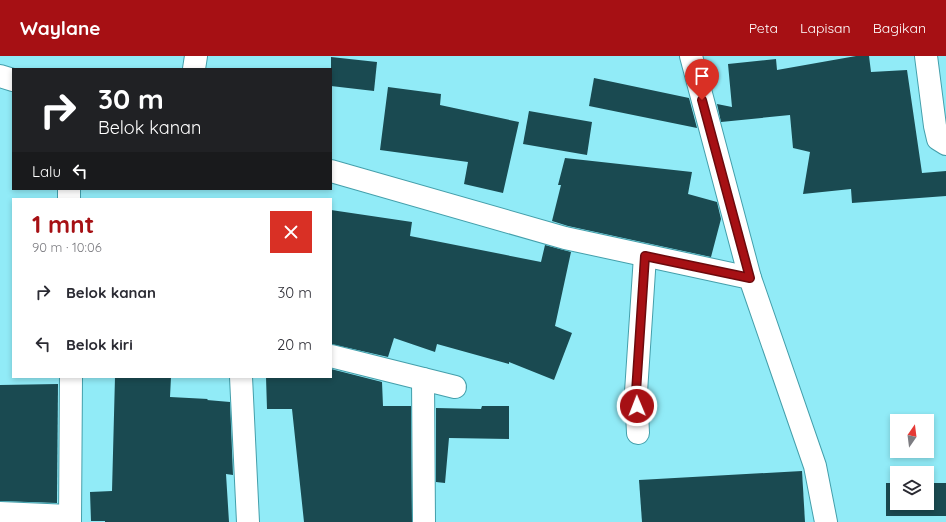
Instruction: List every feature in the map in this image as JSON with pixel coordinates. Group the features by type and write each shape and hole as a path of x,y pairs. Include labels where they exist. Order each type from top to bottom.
{"street":[{"path":"194,68 196,56"},
{"path":"691,56 750,278 815,466 826,522"},
{"path":"926,56 935,126 938,139 946,144"},
{"path":"0,76 12,80"},
{"path":"332,171 565,238 750,278"},
{"path":"638,434 636,392 645,256"},
{"path":"332,356 455,387"},
{"path":"0,513 70,519 71,378"},
{"path":"241,378 248,522"},
{"path":"423,379 424,522"}],"building":[{"path":"856,56 869,56 871,72 907,70 922,173 946,171 946,196 852,203 851,189 803,194 810,152 793,148 790,115 721,122 717,104 732,107 728,64 776,59 777,70"},
{"path":"331,57 377,62 374,91 332,86"},
{"path":"594,78 689,98 697,128 589,106"},
{"path":"388,87 441,94 440,105 519,122 503,193 464,184 468,162 380,150"},
{"path":"529,111 592,122 587,155 523,144"},
{"path":"565,158 692,172 688,194 717,202 721,219 711,257 568,226 552,221 561,185 558,185"},
{"path":"332,210 412,222 410,236 541,262 545,245 571,252 555,326 572,333 554,380 509,362 509,364 437,344 435,352 394,338 388,357 332,344"},
{"path":"332,369 382,382 383,406 411,406 412,522 304,522 292,409 267,409 266,378 332,378"},
{"path":"115,378 171,378 170,397 230,402 233,475 226,474 229,522 91,521 90,492 112,491"},
{"path":"58,384 57,503 0,501 0,385"},
{"path":"482,406 509,406 509,439 449,438 445,483 436,482 436,408 481,409"},
{"path":"802,471 805,522 642,522 639,480"},
{"path":"886,483 890,483 890,510 934,510 934,483 946,483 946,516 886,516"}],"route":[{"path":"637,406 636,392 645,256 750,278 702,100"}]}
